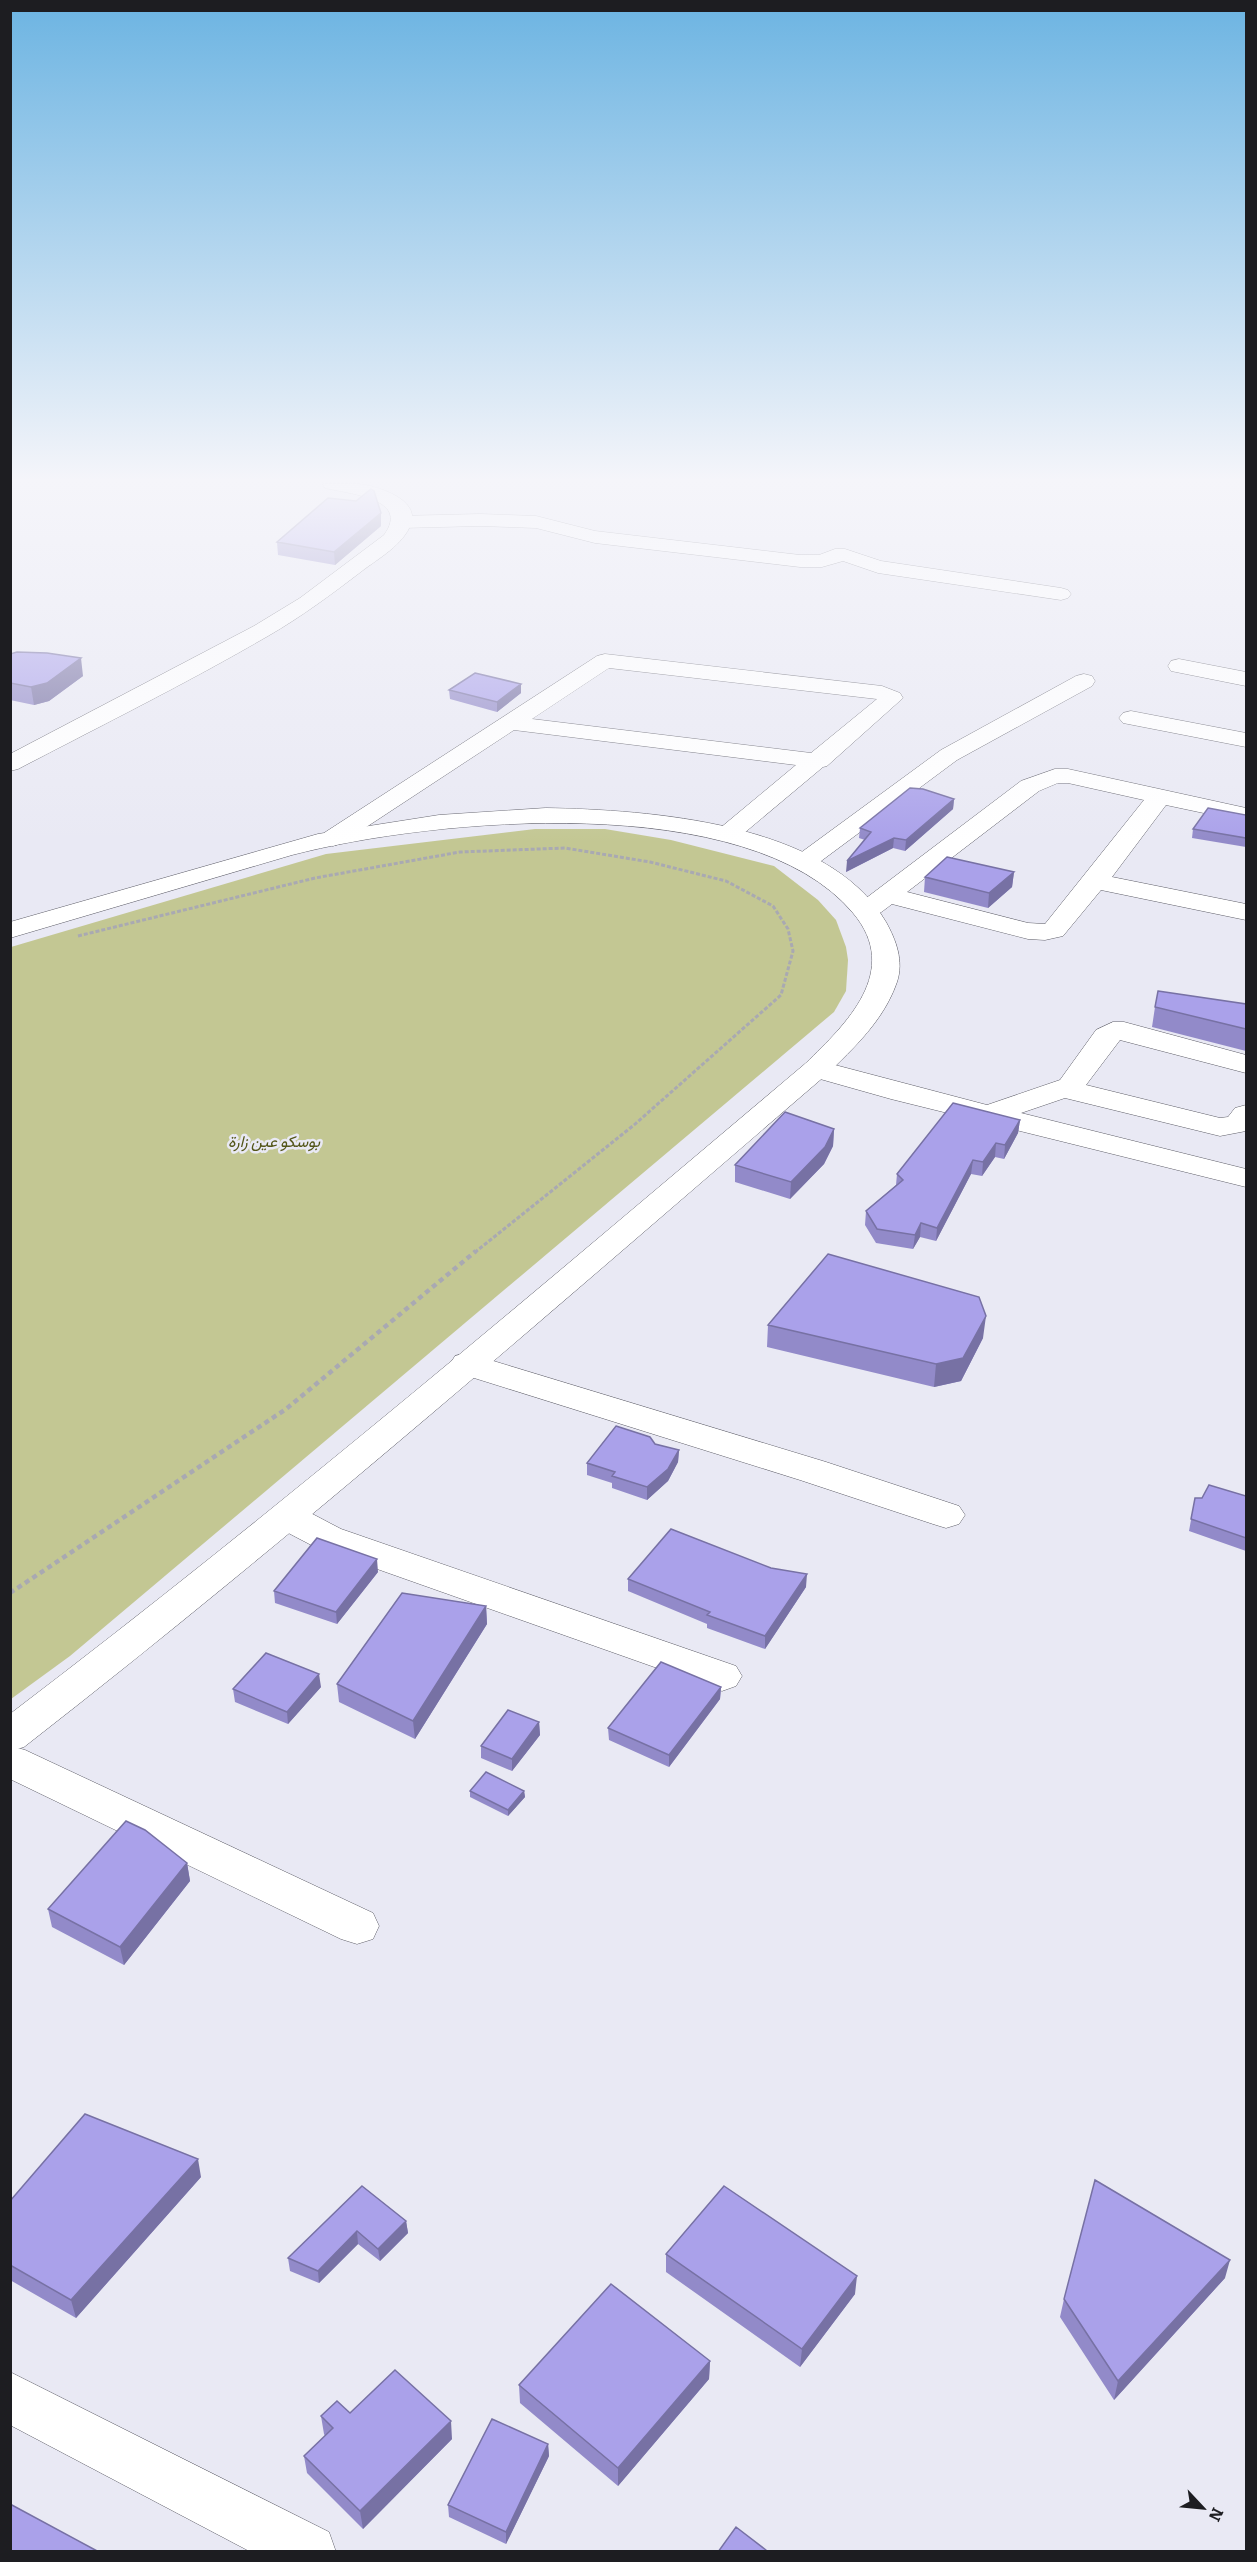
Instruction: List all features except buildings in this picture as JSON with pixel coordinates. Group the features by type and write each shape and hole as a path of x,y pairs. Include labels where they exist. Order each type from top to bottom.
{"street":[{"path":"10,764 262,631 305,604"},
{"path":"333,838 605,661 882,693 892,698 819,761 728,834"},
{"path":"1179,666 1246,679"},
{"path":"804,862 949,755 1084,681"},
{"path":"1131,718 1246,741"},
{"path":"511,723 819,761"},
{"path":"10,1736 85,1680 288,1517 816,1069 853,1033 873,1004 887,976 885,947 874,921 877,903 1042,779 1068,776 1246,816"},
{"path":"10,930 270,854 333,838 468,821 561,815 656,820 728,834 779,850 831,876 850,892 877,903 1028,932 1045,932 1054,930 1159,798"},
{"path":"1095,881 1246,912"},
{"path":"990,1114 1070,1086 1106,1036 1113,1031 1124,1031 1246,1064"},
{"path":"816,1069 1246,1178"},
{"path":"1070,1086 1083,1094 1220,1127 1236,1125 1242,1121 1246,1113"},
{"path":"467,1364 813,1471 946,1515"},
{"path":"288,1517 328,1538 722,1676"},
{"path":"10,1761 357,1926"},
{"path":"10,2397 309,2552"}],"path":[{"path":"10,1593 286,1409 454,1269 634,1125 781,995 793,951 788,929 773,906 726,881 650,862 565,848 460,852 315,878 77,936"}],"green space":[{"name":"بوسكو عين زارة","path":"535,829 605,829 671,840 774,866 818,900 836,920 846,947 848,960 846,991 834,1012 70,1656 11,1699 11,947 326,854"}]}
